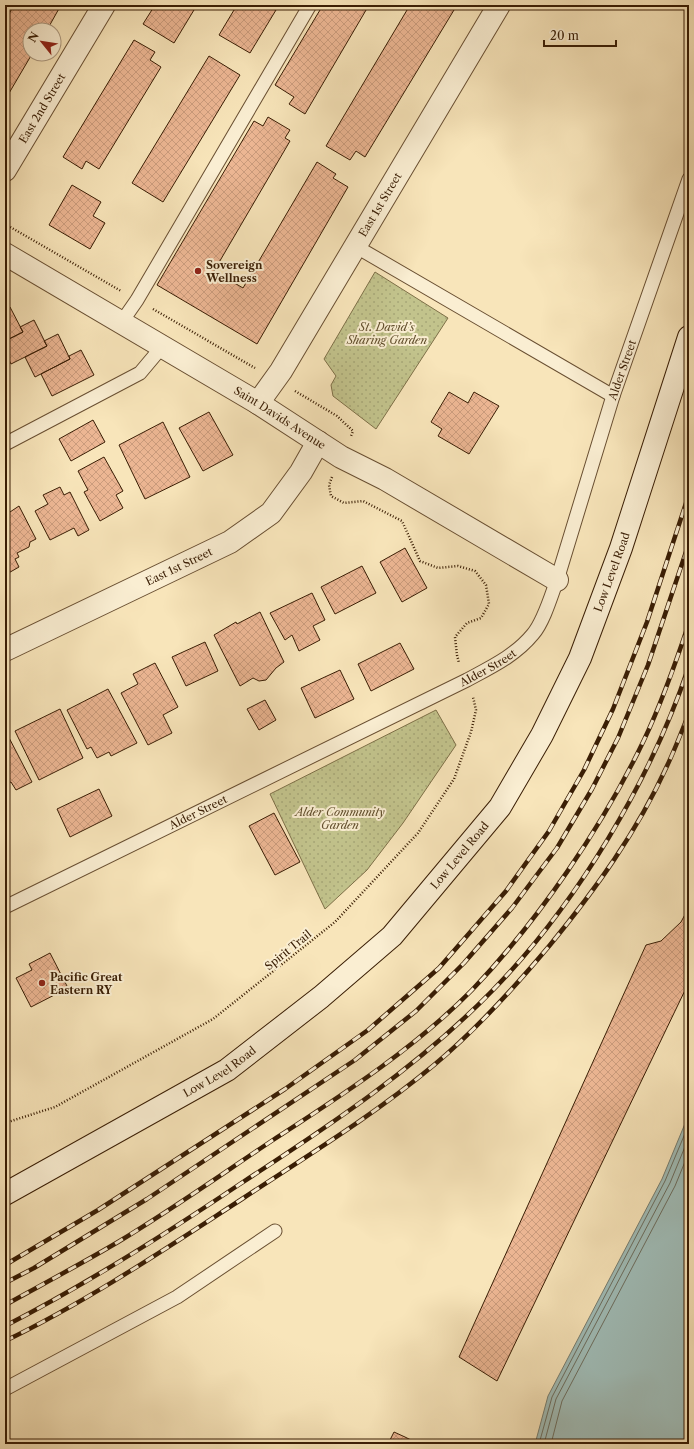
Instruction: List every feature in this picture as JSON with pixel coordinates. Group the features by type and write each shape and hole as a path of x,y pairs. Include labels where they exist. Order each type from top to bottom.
{"street":[{"name":"East 2nd Street","path":"5,170 104,5"},
{"name":"East 1st Street","path":"258,403 281,371 499,5"},
{"name":"Saint Davids Avenue","path":"5,254 161,348 258,403 341,457 385,479 557,580"},
{"name":"Low Level Road","path":"5,1194 227,1070 321,997 392,936 500,808 542,735 580,658 621,548 689,337"},
{"name":"East 1st Street","path":"5,650 230,542 271,513 301,472 318,442"}],"lane":[{"path":"121,323 137,300 310,5"},
{"name":"Alder Street","path":"5,907 506,659 533,633 547,605 557,580 613,396 689,179"},
{"path":"355,246 613,396"},
{"path":"5,444 140,373 161,348"},
{"path":"5,1389 177,1297 275,1231"}],"path":[{"path":"292,389 337,416 353,431 350,438"},
{"path":"334,473 329,485 330,496 344,503 363,501 402,521 420,561 438,568 458,566 475,571 486,585 489,604 481,618 467,623 455,637 460,666"},
{"name":"Spirit Trail","path":"5,1124 55,1107 213,1019 335,922 418,832 454,779 471,732 476,710 472,694"}],"green space":[{"name":"St. David’s Sharing Garden","path":"375,272 448,318 376,429 333,396 331,385 336,376 324,359"},
{"name":"Alder Community Garden","path":"436,710 456,745 403,823 367,870 325,909 270,794"}],"water":[{"path":"689,1114 689,1444 535,1444 548,1396 662,1179"}],"building":[{"path":"14,5 61,5 51,22 22,22 22,62 27,62 5,100 5,21"},
{"path":"155,5 197,5 174,43 143,24"},
{"path":"237,5 279,5 250,53 219,35"},
{"path":"323,5 369,5 305,114 289,104 294,97 275,85"},
{"path":"410,5 445,5 454,10 365,157 356,151 350,160 326,146"},
{"path":"134,40 155,52 150,60 161,67 99,169 86,161 82,169 63,157"},
{"path":"209,56 240,75 163,202 132,183"},
{"path":"268,117 290,130 285,138 290,141 214,271 243,288 317,162 336,174 333,178 348,187 257,344 157,285 254,121 263,126"},
{"path":"72,185 101,202 93,216 105,223 90,249 49,225"},
{"path":"10,307 23,332 5,341 5,309"},
{"path":"34,320 47,346 11,364 5,352 5,341 23,332 20,327"},
{"path":"58,334 70,359 35,377 25,357 47,346 44,341"},
{"path":"81,350 94,375 52,396 41,374 70,359 69,356"},
{"path":"449,392 468,403 474,392 499,406 469,454 438,436 442,429 431,422"},
{"path":"209,412 233,455 203,471 179,428"},
{"path":"93,420 105,442 71,461 59,439"},
{"path":"163,422 190,477 145,499 119,445"},
{"path":"104,457 123,491 116,495 123,508 100,521 84,492 88,490 78,471"},
{"path":"60,487 64,495 70,492 89,530 78,536 74,528 50,540 35,511 48,504 43,495"},
{"path":"19,506 36,539 30,542 29,547 17,553 19,557 15,559 19,567 5,575 5,512 10,512"},
{"path":"405,548 427,588 402,602 380,562"},
{"path":"362,566 376,593 335,614 321,587"},
{"path":"312,593 325,620 313,626 320,640 299,651 292,635 285,640 270,613"},
{"path":"260,612 284,662 276,668 266,680 259,681 253,678 240,686 214,635 236,622 237,624"},
{"path":"205,642 218,671 186,686 172,657"},
{"path":"400,643 414,669 371,691 358,664"},
{"path":"155,663 178,707 163,715 172,733 148,745 121,693 138,684 133,674"},
{"path":"340,670 354,699 315,718 301,688"},
{"path":"108,689 137,743 111,756 109,752 97,758 91,747 87,749 67,710"},
{"path":"265,700 276,720 259,730 247,709"},
{"path":"60,709 83,758 39,780 15,731"},
{"path":"5,730 32,782 16,790 11,782 5,785"},
{"path":"99,789 112,816 70,837 57,809"},
{"path":"274,813 300,862 275,875 249,826"},
{"path":"689,907 689,982 497,1381 459,1357 646,945 661,941 681,922"},
{"name":"Pacific Great Eastern RY","path":"50,953 68,988 31,1007 16,978 32,970 29,964"},
{"path":"394,1432 405,1437 419,1444 388,1444"}],"railway":[{"path":"5,1265 98,1210 285,1089 368,1030 439,968 506,891 549,831 584,770 613,709 647,622 689,494"},
{"path":"5,1283 34,1268 147,1199 355,1060 416,1011 464,963 512,908 557,848 592,789 618,738 648,665 689,543"},
{"path":"5,1305 118,1242 177,1205 377,1070 402,1052 450,1012 497,963 521,934 545,903 589,839 628,773 651,726 689,623"},
{"path":"5,1326 36,1310 125,1258 183,1222 307,1140 372,1094 464,1019 523,957 553,920 582,880 608,839 654,753 673,709 689,666"},
{"path":"5,1341 96,1292 213,1218 364,1118 450,1052 480,1023 523,977 567,924 599,882 629,837 655,790 673,753 689,713"}],"place":[{"name":"Sovereign Wellness","path":"198,271"},
{"name":"Pacific Great Eastern RY","path":"42,983"}]}
